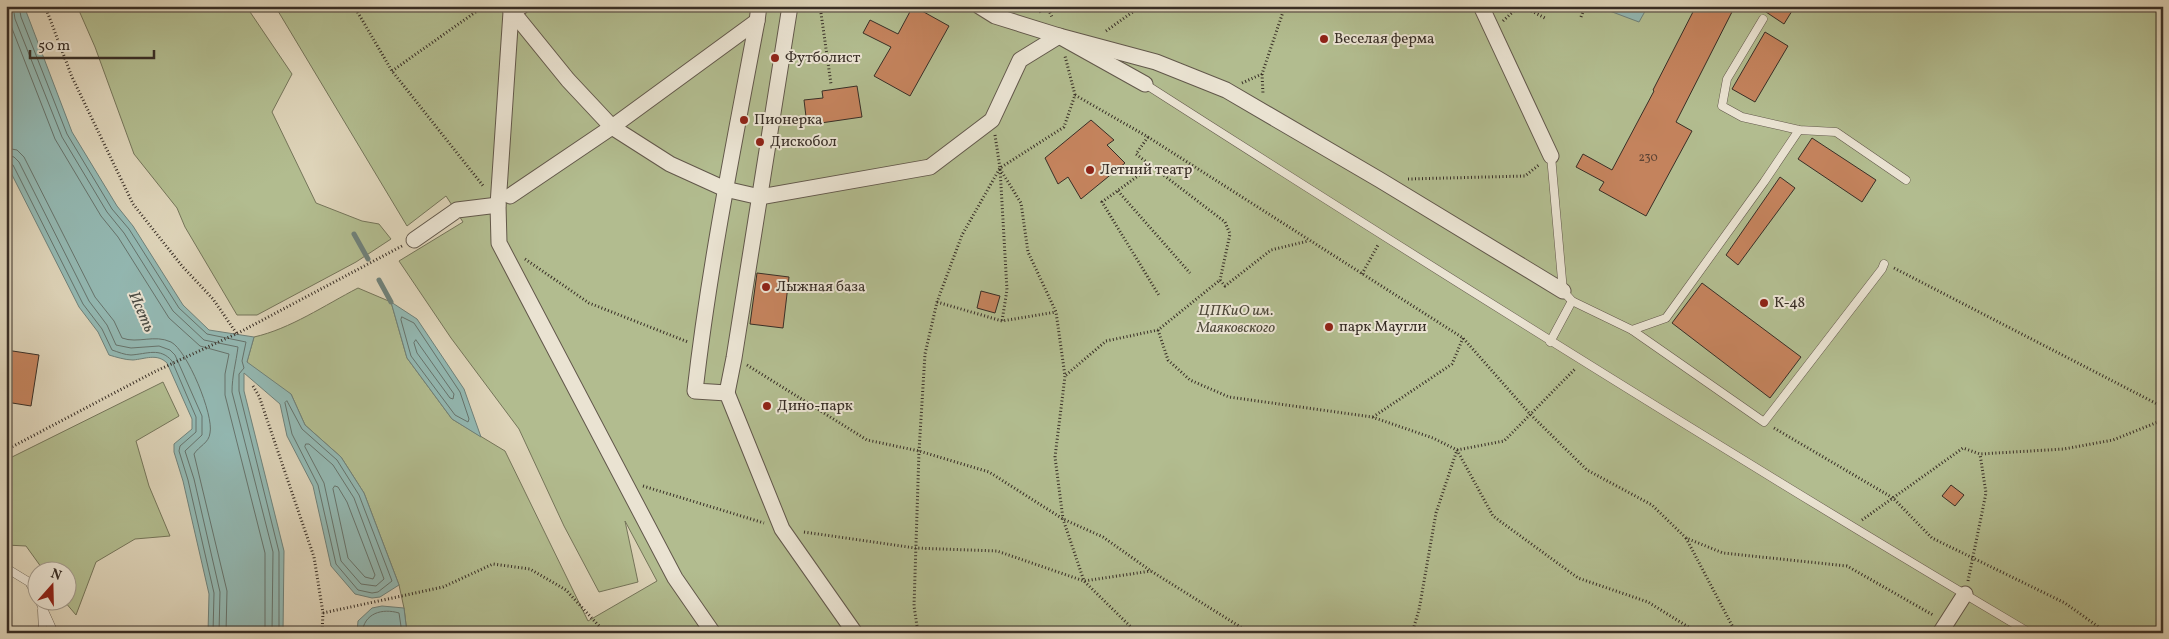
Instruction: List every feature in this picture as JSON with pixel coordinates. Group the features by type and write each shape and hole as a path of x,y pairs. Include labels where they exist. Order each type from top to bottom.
{"street":[{"path":"790,6 727,393 782,529 855,633"},
{"path":"979,6 995,16 1059,36 1156,62 1226,90 1380,180 1568,296"},
{"path":"1481,6 1551,156"},
{"path":"514,8 568,80 612,127 670,164 725,189 760,197 930,167 992,120 1020,60 1059,36"},
{"path":"514,8 504,200 499,243 674,578 712,633"},
{"path":"414,240 457,210 504,200 612,127 758,14"},
{"path":"727,393 695,391 700,346 725,189 758,14"},
{"path":"1059,36 1145,84"},
{"path":"1943,628 1965,594"}],"lane":[{"path":"1763,18 1727,79 1722,106 1742,116 1799,130 1836,132 1906,180"},
{"path":"1145,84 1550,342 1852,527 2030,633"},
{"path":"1632,330 1666,318 1799,130"},
{"path":"1550,342 1568,296 1551,156"},
{"path":"1568,296 1632,330 1764,422 1884,264"},
{"path":"6,568 28,581"},
{"path":"41,612 42,633"},
{"path":"45,612 54,633"}],"path":[{"path":"45,6 72,77 133,204 182,266 212,299 236,334"},
{"path":"354,6 392,71 504,200"},
{"path":"392,71 484,6"},
{"path":"820,6 831,84"},
{"path":"1106,31 1142,6"},
{"path":"1226,90 1262,74 1285,6"},
{"path":"1522,6 1545,18"},
{"path":"1581,17 1585,6"},
{"path":"918,633 914,606 919,451 925,354 937,302 962,235 1000,168 1064,127 1075,95 1059,36"},
{"path":"1075,95 1148,136 1463,338 1530,414 1587,470 1652,505 1686,538 1736,633"},
{"path":"992,120 1000,168 1007,290 1002,321"},
{"path":"1065,376 1106,341 1158,330 1220,280 1230,234 1225,222 1136,154 1148,136"},
{"path":"1380,180 1524,176 1551,156"},
{"path":"1148,164 1142,173 1102,202 1160,297"},
{"path":"1000,168 1021,203 1028,252 1056,312 1065,376 1055,457 1063,519 1084,581"},
{"path":"1118,191 1190,273"},
{"path":"6,450 154,372 236,334 414,240"},
{"path":"1220,280 1225,286 1271,250 1309,240"},
{"path":"499,243 589,303 700,346"},
{"path":"1362,274 1377,247"},
{"path":"1884,264 2163,407"},
{"path":"937,302 1002,321 1056,312"},
{"path":"1158,330 1168,360 1190,380 1229,397 1372,417 1434,438 1457,450 1493,516 1578,578 1648,602 1698,633"},
{"path":"1372,417 1452,364 1463,338"},
{"path":"734,358 773,380 867,440 919,451 989,472 1063,519 1103,537 1151,571 1250,633"},
{"path":"1457,450 1504,441 1582,361"},
{"path":"253,386 314,557 323,613 322,633"},
{"path":"1852,527 1963,448 1980,454 2064,449 2113,440 2163,420"},
{"path":"1764,422 1893,498 1932,538 2065,603 2107,633"},
{"path":"1412,633 1419,610 1436,513 1457,450"},
{"path":"1965,594 1986,493 1980,454"},
{"path":"1686,538 1723,553 1847,566 1943,628 1970,633"},
{"path":"915,548 997,551 1084,581 1137,633"},
{"path":"323,613 443,587 493,564 530,569 566,590 599,626 602,633"},
{"path":"1084,581 1151,571"}],"green space":[{"path":"77,6 246,6 292,74 272,112 316,203 362,221 379,224 391,239 356,262 257,315 237,315 185,227 177,208 134,154 95,47"},
{"name":"ЦПКиО им. Маяковского","path":"275,6 2163,6 2163,633 407,633 399,585 364,493 341,457 305,425 291,394 244,372 254,337 281,328 307,316 358,288 391,302 407,358 452,419 505,451 588,621 657,581 625,521 638,582 599,592 564,526 519,429 451,338 399,261 463,222 446,196 407,226"},
{"path":"163,382 179,416 136,441 149,486 170,536 135,539 96,562 78,610 78,562 38,562 26,546 6,545 6,460"}],"water":[{"name":"Исеть","path":"6,6 24,6 72,132 117,206 133,226 183,305 209,330 254,337 247,362 291,394 305,425 341,457 364,493 399,585 380,597 372,598 355,594 331,566 313,486 287,436 280,404 244,373 244,391 284,551 283,633 208,633 209,594 183,481 174,452 174,444 192,429 192,419 167,363 155,357 130,360 109,355 98,332 79,307 8,167 6,161"},
{"path":"1573,6 1648,6 1639,22 1599,7"},
{"path":"391,302 417,319 464,389 481,437 452,419 407,358"},
{"path":"382,606 404,608 407,633 357,633 358,621 372,608"}],"building":[{"path":"913,6 949,26 910,96 874,76 891,47 863,33 870,20 898,34"},
{"path":"1696,6 1735,6 1676,122 1692,131 1646,216 1599,190 1604,182 1576,167 1583,154 1612,170"},
{"path":"1757,6 1795,6 1784,24"},
{"path":"1765,32 1788,46 1755,102 1732,89"},
{"path":"857,86 862,117 807,125 804,100 823,98 822,91"},
{"name":"Летний театр","path":"1091,120 1114,140 1107,145 1125,163 1081,199 1068,177 1058,184 1045,158"},
{"path":"1812,138 1876,180 1862,202 1798,159"},
{"path":"1780,177 1795,188 1738,265 1726,255"},
{"path":"757,273 789,277 783,328 750,324"},
{"path":"1702,283 1801,357 1770,398 1672,323"},
{"path":"981,291 1000,296 995,313 977,308"},
{"path":"6,350 39,355 31,406 6,402"},
{"path":"1951,485 1964,495 1955,506 1942,496"}],"waterway":[{"path":"354,234 368,259"},
{"path":"379,280 391,302"}],"place":[{"name":"Веселая ферма","path":"1324,39"},
{"name":"Футболист","path":"775,58"},
{"name":"Пионерка","path":"744,120"},
{"name":"Дискобол","path":"760,142"},
{"name":"Летний театр","path":"1090,170"},
{"name":"Лыжная база","path":"766,287"},
{"name":"К-48","path":"1764,303"},
{"name":"парк Маугли","path":"1329,327"},
{"name":"Дино-парк","path":"767,406"}]}
